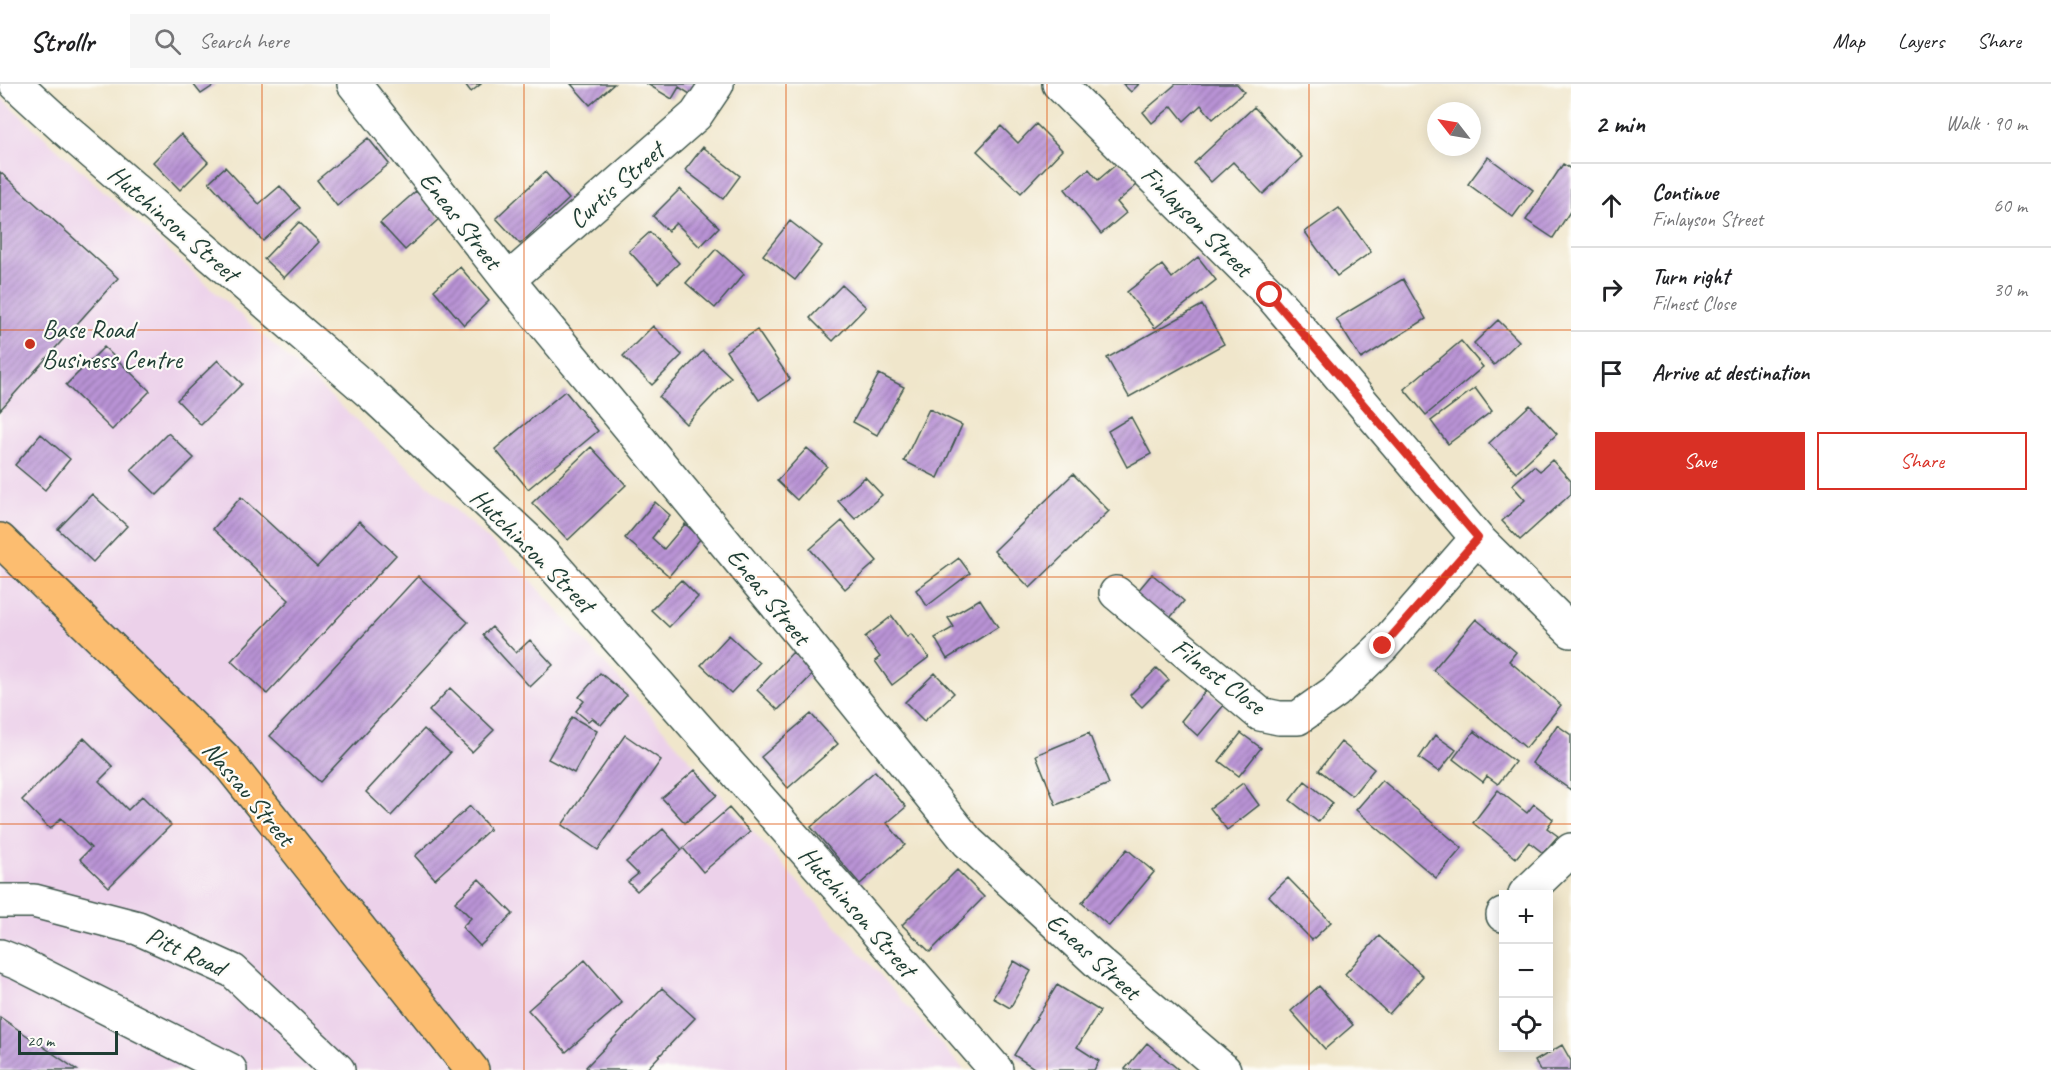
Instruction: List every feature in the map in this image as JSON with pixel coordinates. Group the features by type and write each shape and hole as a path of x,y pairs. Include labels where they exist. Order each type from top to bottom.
{"main road":[{"name":"Nassau Street","path":"0,540 224,758 472,1070"}],"street":[{"name":"Hutchinson Street","path":"16,84 374,396 544,555 996,1070"},
{"name":"Eneas Street","path":"354,84 508,280 787,618 968,842 1100,964 1224,1070"},
{"name":"Curtis Street","path":"508,280 696,115 717,84"},
{"name":"Finlayson Street","path":"1059,84 1270,295 1478,538 1571,631"},
{"name":"Filnest Close","path":"1116,593 1260,714 1279,718 1298,718 1335,692 1383,646 1478,538"},
{"path":"1529,890 1571,850"},
{"name":"Pitt Road","path":"0,901 34,901 138,928 233,971 338,1070"},
{"path":"0,957 18,963 230,1070"}],"shaded area":[{"path":"0,97 524,572 964,1070 0,1070"}],"building":[{"path":"193,84 216,84 201,94"},
{"path":"465,84 481,84 471,92"},
{"path":"571,84 614,84 590,105"},
{"path":"647,84 705,84 696,98 679,87 672,99"},
{"path":"1123,84 1139,84 1131,92"},
{"path":"1176,84 1237,84 1244,92 1213,119 1201,105 1184,121 1172,106 1152,123 1143,112"},
{"path":"1254,107 1302,157 1263,194 1233,162 1211,182 1194,163"},
{"path":"1036,124 1062,150 1021,193 977,151 1001,126 1018,143"},
{"path":"181,134 208,162 180,190 153,162"},
{"path":"368,138 389,164 337,206 317,180"},
{"path":"703,147 740,176 723,199 685,170"},
{"path":"1488,157 1533,190 1513,217 1468,184"},
{"path":"1119,162 1137,185 1117,202 1126,213 1101,234 1065,189 1089,169 1098,180"},
{"path":"1563,164 1571,169 1571,210 1553,238 1526,220"},
{"path":"225,167 259,204 280,186 300,208 263,241 209,182"},
{"name":"Base Road Business Centre","path":"0,172 118,278 0,410"},
{"path":"545,172 569,199 520,244 496,218"},
{"path":"680,189 719,227 700,247 676,223 668,231 653,216"},
{"path":"416,191 440,218 405,250 380,223"},
{"path":"1339,208 1371,252 1337,276 1305,232"},
{"path":"790,221 822,246 795,280 763,255"},
{"path":"299,222 319,242 284,278 264,259"},
{"path":"650,232 679,263 658,283 629,251"},
{"path":"716,249 744,274 715,308 686,283"},
{"path":"1198,257 1216,280 1155,328 1127,292 1162,265 1172,278"},
{"path":"460,267 489,301 464,325 434,290"},
{"path":"1403,279 1426,319 1361,359 1336,319"},
{"path":"842,285 866,307 833,341 810,318"},
{"path":"1202,305 1224,344 1129,397 1107,358"},
{"path":"1498,320 1519,341 1494,365 1474,343"},
{"path":"653,326 682,355 652,385 623,356"},
{"path":"757,330 790,379 759,400 726,351"},
{"path":"1461,341 1483,367 1426,415 1404,389"},
{"path":"104,347 150,391 112,430 66,385"},
{"path":"703,351 731,377 686,424 659,397"},
{"path":"218,360 242,384 201,425 177,400"},
{"path":"879,374 904,387 877,435 853,422"},
{"path":"1475,388 1492,411 1448,444 1431,421"},
{"path":"565,391 598,431 528,489 495,449"},
{"path":"1530,405 1557,434 1516,472 1489,443"},
{"path":"929,409 962,425 938,478 904,461"},
{"path":"1131,417 1151,454 1127,467 1108,431"},
{"path":"168,433 194,458 157,495 131,470"},
{"path":"41,434 70,459 45,490 15,465"},
{"path":"591,447 626,485 568,540 532,503"},
{"path":"807,448 827,466 797,500 777,481"},
{"path":"1552,460 1571,481 1571,494 1520,540 1502,521 1525,500 1512,485 1534,466 1540,471"},
{"path":"1073,474 1109,511 1030,588 994,551"},
{"path":"865,477 882,495 855,519 838,501"},
{"path":"92,494 127,526 93,562 58,529"},
{"path":"241,497 317,567 359,521 396,555 267,694 231,661 289,600 213,529"},
{"path":"655,502 670,515 652,538 664,549 685,524 701,538 669,576 625,538"},
{"path":"842,521 877,561 845,589 810,549"},
{"path":"959,558 970,573 927,606 916,590"},
{"path":"1152,574 1184,601 1165,624 1132,598"},
{"path":"418,576 468,622 320,782 270,736"},
{"path":"681,580 698,597 669,627 651,610"},
{"path":"980,599 998,627 947,659 935,638 954,627 948,618"},
{"path":"892,616 907,637 911,634 929,657 892,685 875,661 880,657 865,637"},
{"path":"1476,619 1516,652 1509,661 1561,705 1526,748 1433,670"},
{"path":"492,627 516,653 530,640 553,665 530,687 483,635"},
{"path":"729,635 759,663 731,693 701,665"},
{"path":"793,652 815,672 778,710 757,690"},
{"path":"1157,668 1169,680 1142,707 1130,695"},
{"path":"600,673 627,695 601,725 592,718 588,721 576,711 584,701 579,697"},
{"path":"935,673 954,693 924,721 905,702"},
{"path":"450,688 494,730 472,752 429,711"},
{"path":"1206,690 1224,705 1198,736 1181,721"},
{"path":"811,714 838,744 788,788 761,757"},
{"path":"572,717 597,731 574,773 548,759"},
{"path":"1557,725 1571,735 1571,790 1532,763"},
{"path":"424,729 450,753 391,816 366,792"},
{"path":"1474,731 1515,762 1498,784 1487,776 1483,782 1453,759"},
{"path":"1089,733 1109,784 1056,805 1036,755"},
{"path":"1241,733 1261,748 1239,776 1219,761"},
{"path":"625,735 661,760 598,850 562,825"},
{"path":"1435,735 1456,750 1439,772 1419,758"},
{"path":"84,738 113,767 99,781 128,810 142,796 171,825 109,887 80,859 91,848 61,818 50,829 22,800"},
{"path":"1341,742 1374,769 1352,796 1319,770"},
{"path":"695,770 717,795 685,823 662,798"},
{"path":"875,771 906,807 887,823 905,845 860,884 811,827"},
{"path":"1382,780 1462,848 1436,878 1356,810"},
{"path":"1305,781 1333,803 1318,822 1290,800"},
{"path":"1243,783 1259,805 1227,830 1210,808"},
{"path":"1498,790 1527,813 1534,804 1553,819 1547,828 1558,836 1543,853 1529,842 1516,858 1473,823"},
{"path":"470,806 490,829 435,879 415,856"},
{"path":"729,808 750,832 703,872 683,848"},
{"path":"663,829 682,850 637,891 628,882 638,874 626,862"},
{"path":"1127,849 1154,872 1109,926 1082,903"},
{"path":"957,870 984,897 930,952 902,925"},
{"path":"1288,878 1331,922 1312,940 1269,896"},
{"path":"479,879 513,914 480,946 462,927 471,918 455,902"},
{"path":"1379,936 1423,976 1389,1014 1345,974"},
{"path":"585,960 622,1003 566,1052 528,1010"},
{"path":"1014,961 1031,971 1010,1008 993,998"},
{"path":"1057,985 1100,1011 1077,1047 1099,1061 1094,1070 1037,1070 1014,1055"},
{"path":"1319,986 1353,1025 1325,1049 1291,1011"},
{"path":"662,988 695,1018 646,1070 589,1070 586,1067"},
{"path":"0,1017 77,1070 0,1070"},
{"path":"1147,1043 1179,1070 1126,1070"},
{"path":"1562,1045 1571,1061 1571,1070 1540,1070 1535,1061"}],"place":[{"name":"Base Road Business Centre","path":"30,344"}],"route":[{"path":"1270,295 1478,538 1383,646"}]}
